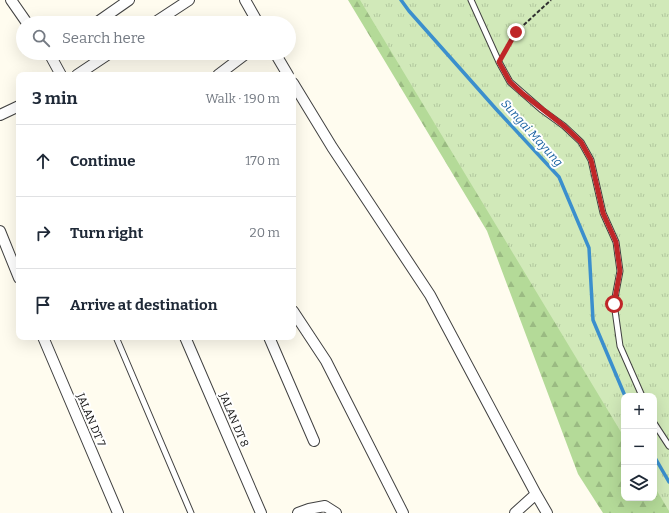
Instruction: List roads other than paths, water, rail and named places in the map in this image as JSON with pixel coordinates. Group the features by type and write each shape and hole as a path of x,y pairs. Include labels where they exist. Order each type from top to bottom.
{"street":[{"path":"11,0 23,16"},
{"path":"106,16 129,0"},
{"path":"165,16 189,0"},
{"path":"245,0 254,16"},
{"path":"54,60 60,72"},
{"path":"82,72 100,60"},
{"path":"222,72 238,60"},
{"path":"279,60 286,72"},
{"path":"296,88 344,165 430,295 547,513"},
{"path":"0,115 16,107"},
{"path":"0,231 16,271"},
{"path":"296,316 326,361 403,513"},
{"name":"JALAN DT 7","path":"44,340 118,513"},
{"name":"JALAN DT 8","path":"186,340 261,513"},
{"path":"270,340 314,441"},
{"path":"515,513 536,494"},
{"path":"298,513 309,508 325,506 336,513"}],"lane":[{"path":"470,0 510,82 564,126 581,142 591,160 603,213 616,242 620,271 614,304 620,346 641,393"},
{"path":"117,340 191,513"},
{"path":"657,428 669,446"}],"waterway":[{"name":"Sungai Mayung","path":"401,0 496,109 559,177 589,248 593,320 624,393"},
{"name":"Sungai Mayung","path":"657,461 669,482"}]}
